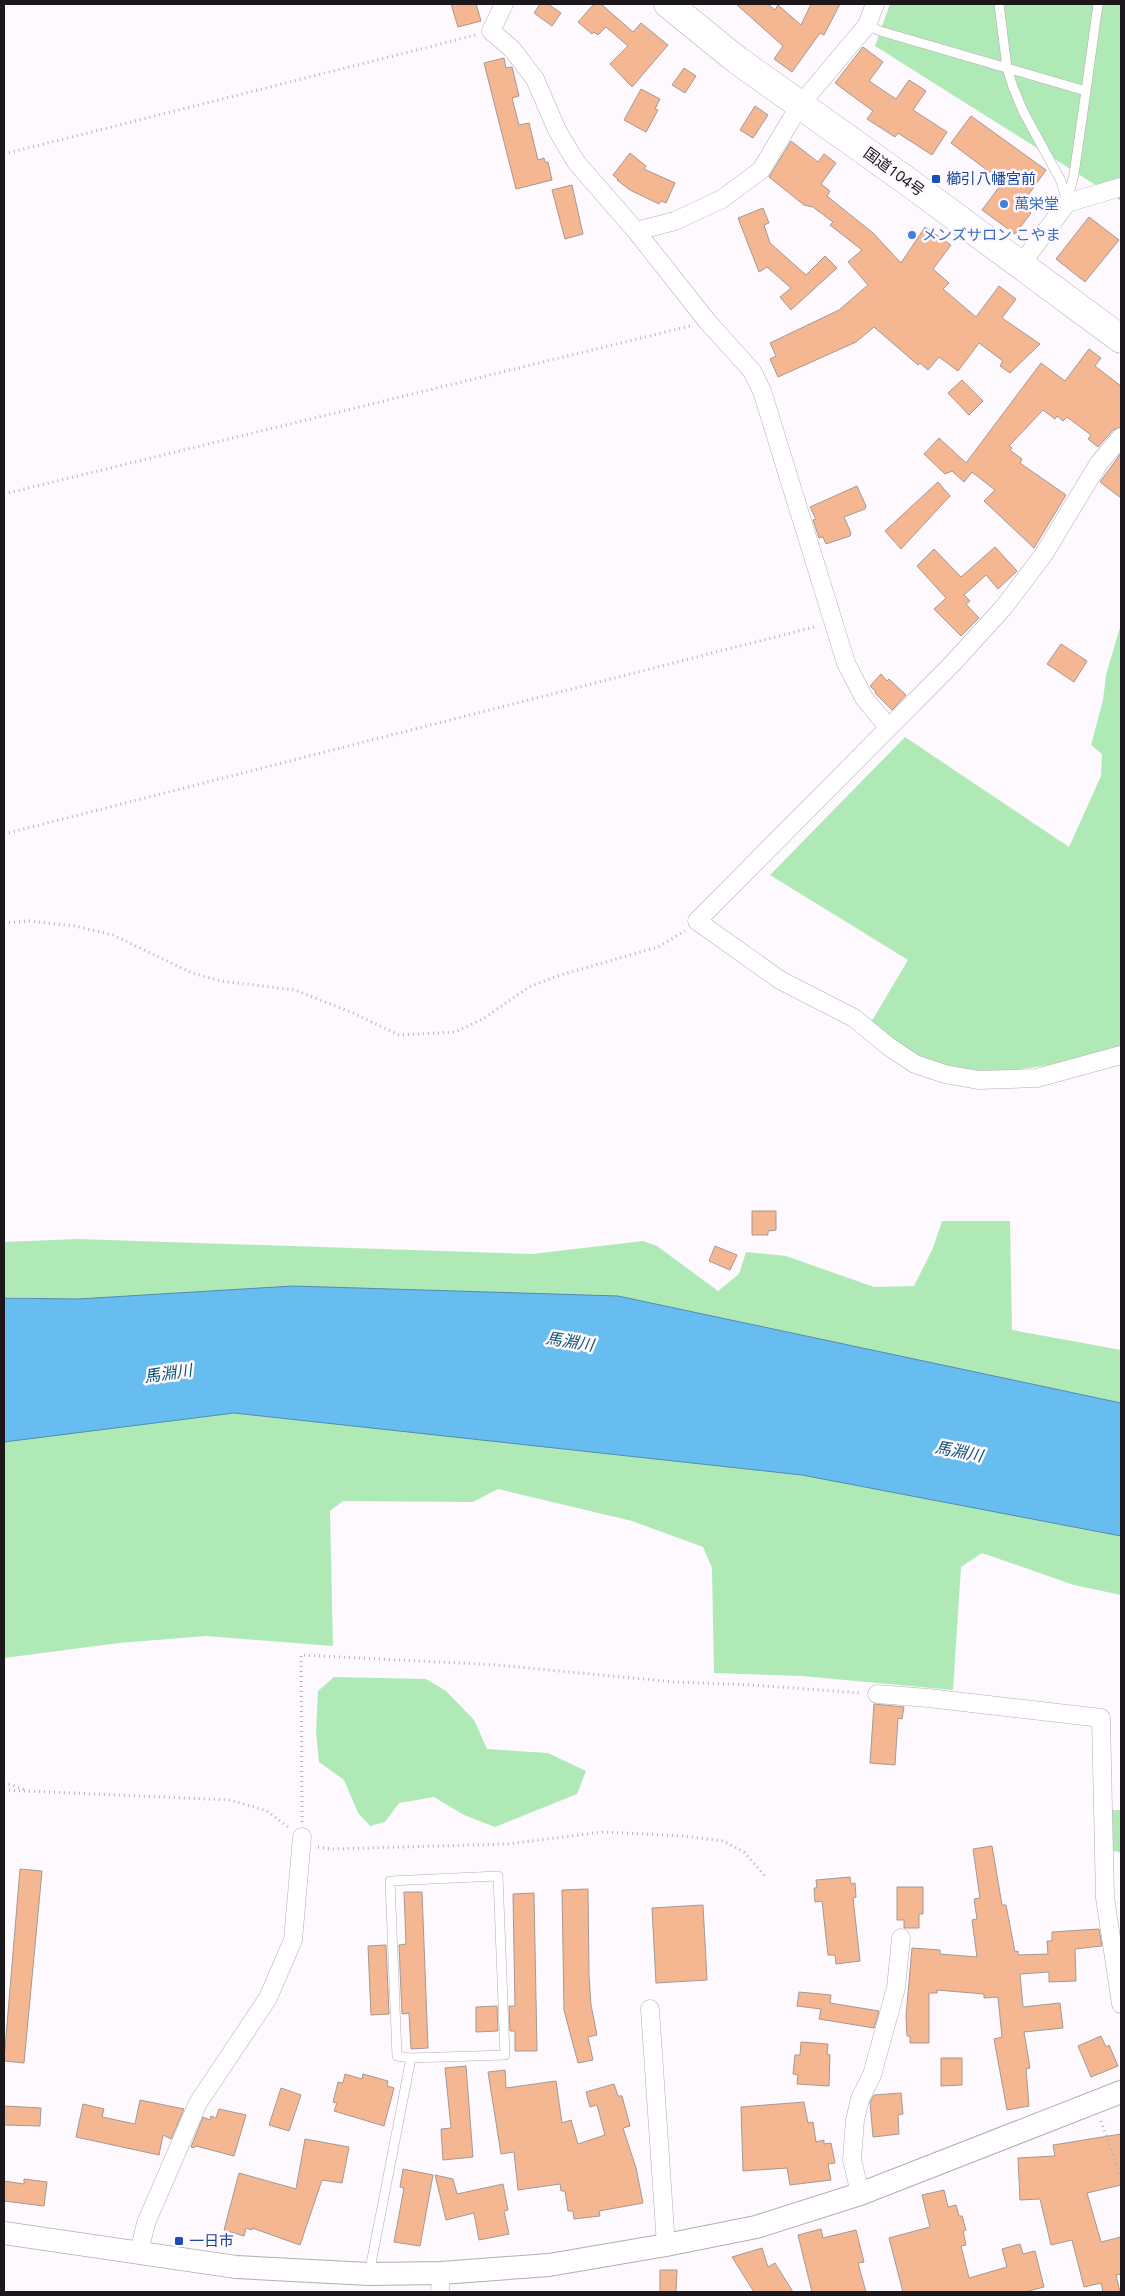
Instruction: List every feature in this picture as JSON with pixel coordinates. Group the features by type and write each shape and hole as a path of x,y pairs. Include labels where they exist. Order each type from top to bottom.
{"highway":[{"name":"国道104号","path":"668,4 737,60 1121,338"}],"street":[{"path":"504,4 491,32 512,49 535,79 557,130 576,162 636,231 707,321 752,371 762,392 846,663 864,698 888,727"},
{"path":"636,231 675,221 722,199 761,170 800,105 867,25 875,4"},
{"path":"1021,264 1067,203 1121,187"},
{"path":"1121,437 1099,463 1044,554 1004,607 954,663 888,727 697,921 780,980 854,1018 888,1046 915,1064 945,1074 978,1080 1037,1078 1121,1056"},
{"path":"877,1694 1101,1718 1105,1847 1104,1898 1121,2004"},
{"path":"139,2252 146,2223 198,2103 268,1998 293,1940 302,1837"},
{"path":"860,2194 852,2159 855,2120 860,2099 872,2074 896,1988 901,1938"},
{"path":"650,2009 666,2245"},
{"path":"4,2233 236,2267 369,2274 440,2283 666,2245 756,2227 860,2194 1121,2092"}],"lane":[{"path":"999,4 1007,68 1023,111 1061,181 1067,203"},
{"path":"1067,203 1074,174 1098,4"},
{"path":"867,25 880,31 1086,91"},
{"path":"498,1876 505,2056 412,2058 397,2056 390,1881 498,1876"},
{"path":"369,2274 412,2058"}],"path":[{"path":"4,154 491,32"},
{"path":"4,494 707,321"},
{"path":"4,834 833,622"},
{"path":"4,923 29,921 75,926 113,935 192,973 221,981 295,990 353,1013 399,1036 455,1032 483,1019 529,988 557,976 658,947 671,941 697,921"},
{"path":"302,1837 300,1655 497,1665 674,1682 752,1685 877,1694"},
{"path":"4,1782 28,1791"},
{"path":"4,1790 230,1800 267,1811 316,1846 331,1849 507,1844 603,1832 684,1836 723,1841 744,1852 767,1878"},
{"path":"1094,2104 1121,2177"}],"green space":[{"path":"890,4 1121,4 1121,201 875,46"},
{"path":"1121,624 1121,1048 1045,1065 994,1071 968,1069 943,1064 918,1055 870,1024 908,960 770,875 905,737 1069,847 1101,776 1102,754 1091,745 1103,700 1106,675"},
{"path":"942,1221 1010,1221 1012,1330 1121,1350 1121,1403 618,1296 78,1299 4,1297 4,1242 77,1239 532,1254 643,1241 657,1246 718,1291 739,1274 746,1252 786,1256 874,1287 914,1286 933,1248"},
{"path":"234,1413 802,1475 1121,1536 1121,1595 1074,1585 982,1553 961,1567 953,1690 802,1676 714,1673 712,1568 703,1547 632,1521 498,1489 473,1502 343,1501 330,1511 333,1646 206,1636 119,1643 4,1658 4,1442"},
{"path":"334,1677 426,1679 446,1691 474,1720 487,1749 548,1753 586,1771 577,1794 495,1827 464,1815 434,1797 399,1803 385,1822 370,1826 358,1813 344,1780 319,1762 316,1731 318,1691"},
{"path":"1109,1810 1121,1810 1121,1853 1112,1850"}],"water":[{"name":"馬淵川","path":"293,1286 618,1296 1121,1403 1121,1536 802,1475 234,1413 4,1442 4,1298 78,1299"}],"building":[{"path":"451,4 476,4 481,21 458,27"},
{"path":"540,4 548,4 561,13 552,26 534,13"},
{"path":"594,4 601,4 633,32 641,23 668,45 632,87 610,64 628,46 606,27 598,35 594,32 592,34 578,22"},
{"path":"736,4 768,4 775,10 778,5 801,25 811,4 840,4 824,35 820,33 792,72 774,59 783,46"},
{"path":"863,47 883,62 869,81 896,99 909,80 926,91 913,110 947,132 932,155 898,133 895,137 867,119 873,111 835,83"},
{"path":"504,58 506,68 512,67 519,96 512,98 519,125 529,123 538,160 544,158 545,162 548,162 552,180 516,189 484,63"},
{"path":"684,68 696,76 685,93 672,85"},
{"path":"641,89 660,99 655,109 658,110 646,132 624,120"},
{"path":"755,106 768,115 753,138 740,130"},
{"path":"971,116 1046,170 1021,205 1031,213 1015,234 982,210 1003,182 951,143"},
{"path":"791,141 818,162 824,154 836,163 821,184 830,191 827,196 873,233 901,263 925,227 951,245 933,269 949,283 943,289 976,317 999,286 1016,299 1002,318 1040,344 1010,373 1000,366 1003,361 979,343 958,371 939,357 928,370 920,363 918,365 874,327 856,342 778,377 770,359 776,356 770,343 839,310 868,285 848,262 862,250 830,225 833,222 813,207 804,205 769,177"},
{"path":"630,153 646,166 644,169 675,183 666,203 661,201 659,204 630,190 613,175"},
{"path":"572,185 583,234 565,239 552,190"},
{"path":"763,208 769,223 764,225 770,243 806,275 825,256 837,268 791,310 780,297 791,288 767,267 759,272 738,218"},
{"path":"1089,217 1119,240 1085,282 1056,259"},
{"path":"1089,349 1101,358 1095,366 1121,386 1121,427 1113,430 1098,447 1088,439 1091,435 1067,417 1063,421 1057,416 1055,419 1043,410 1009,446 1012,448 1010,450 1022,459 1020,463 1066,495 1034,548 984,501 995,490 972,472 964,482 952,471 945,474 924,454 939,438 966,463 1041,363 1065,381"},
{"path":"962,380 983,401 969,415 948,393"},
{"path":"1121,453 1121,498 1100,482"},
{"path":"938,482 950,496 901,549 885,531"},
{"path":"857,486 866,506 865,509 844,517 851,533 850,536 826,544 823,537 819,538 813,520 816,519 810,507"},
{"path":"995,547 1017,571 998,589 986,575 964,595 970,601 966,604 979,618 961,636 934,609 946,598 917,566 934,549 961,577"},
{"path":"1061,644 1087,661 1074,682 1047,664"},
{"path":"881,674 887,681 889,679 906,695 892,710 870,686"},
{"path":"752,1211 776,1211 776,1230 768,1231 768,1235 752,1235"},
{"path":"715,1246 737,1255 730,1270 709,1261"},
{"path":"874,1704 904,1707 902,1719 898,1718 895,1765 870,1763"},
{"path":"992,1846 1002,1905 1006,1905 1015,1952 1018,1951 1018,1955 1048,1954 1047,1941 1052,1941 1052,1932 1099,1929 1102,1946 1075,1949 1076,1981 1049,1982 1049,1972 1020,1974 1023,2007 1060,2003 1063,2028 1024,2032 1030,2068 1026,2069 1029,2106 1007,2110 994,2039 1002,2037 998,1997 984,1998 984,1994 937,1990 937,1993 929,1993 929,2043 910,2043 910,2036 907,2036 906,2016 912,1948 940,1950 940,1954 977,1957 972,1920 977,1919 974,1899 980,1898 973,1849"},
{"path":"20,1869 42,1871 24,2063 4,2061"},
{"path":"850,1877 851,1884 855,1883 856,1897 853,1898 860,1961 836,1964 835,1955 828,1955 822,1901 815,1902 814,1888 817,1888 816,1880"},
{"path":"897,1887 923,1887 923,1914 919,1914 919,1928 904,1928 904,1920 897,1920"},
{"path":"588,1889 589,1976 591,2005 597,2035 588,2037 593,2060 578,2063 564,2010 562,1890"},
{"path":"404,1892 422,1892 428,2048 411,2049 409,2013 402,2014 399,1945 406,1944"},
{"path":"534,1893 537,2051 515,2051 515,2031 510,2031 509,2006 515,2006 513,1894"},
{"path":"703,1905 707,1980 656,1983 652,1908"},
{"path":"386,1945 389,2014 371,2015 368,1946"},
{"path":"799,1992 831,1995 830,2003 879,2011 874,2028 819,2019 821,2009 797,2006"},
{"path":"497,2006 498,2031 476,2032 476,2007"},
{"path":"1101,2036 1106,2047 1109,2045 1118,2066 1091,2077 1078,2046"},
{"path":"801,2042 828,2044 827,2054 830,2055 829,2086 797,2084 798,2075 793,2074 795,2055 800,2055"},
{"path":"941,2058 962,2058 962,2085 941,2086"},
{"path":"466,2066 473,2157 443,2160 441,2129 451,2128 445,2068"},
{"path":"505,2070 506,2088 556,2081 562,2123 571,2120 578,2144 605,2135 597,2105 590,2107 586,2092 614,2084 618,2096 622,2096 630,2126 623,2128 636,2168 643,2203 599,2211 600,2216 574,2219 573,2211 568,2211 565,2191 561,2191 560,2184 518,2190 514,2152 501,2154 488,2072"},
{"path":"345,2074 362,2079 363,2074 388,2081 387,2086 394,2088 384,2126 334,2111 337,2103 333,2102 338,2082 343,2083"},
{"path":"281,2088 301,2095 289,2131 269,2125"},
{"path":"901,2093 903,2114 898,2115 899,2134 873,2137 870,2102 874,2095"},
{"path":"140,2100 184,2109 171,2139 163,2135 159,2155 76,2137 83,2104 104,2109 102,2117 135,2124"},
{"path":"804,2102 808,2123 813,2122 816,2142 824,2140 824,2144 831,2143 835,2163 828,2164 831,2180 790,2185 787,2168 743,2171 741,2107"},
{"path":"4,2106 41,2108 40,2126 4,2125"},
{"path":"219,2109 246,2115 234,2156 196,2146 194,2148 191,2147 203,2117 210,2120 211,2116 216,2118"},
{"path":"1121,2134 1121,2185 1087,2193 1101,2242 1121,2237 1121,2274 1116,2275 1120,2292 1103,2292 1101,2283 1084,2287 1072,2240 1051,2245 1040,2199 1020,2200 1018,2158 1055,2156 1053,2145"},
{"path":"305,2139 349,2147 342,2183 322,2180 300,2245 252,2228 252,2230 246,2228 244,2236 224,2230 239,2173 296,2189"},
{"path":"403,2169 433,2175 420,2246 394,2242 404,2188 400,2187"},
{"path":"435,2175 453,2179 457,2194 503,2184 508,2210 504,2211 509,2234 479,2240 474,2213 446,2220"},
{"path":"24,2179 47,2182 44,2206 4,2201 4,2181 24,2184"},
{"path":"944,2190 948,2207 956,2205 966,2230 963,2231 966,2245 961,2246 969,2278 1007,2267 1002,2249 1020,2244 1023,2254 1035,2251 1044,2287 1025,2292 903,2292 889,2238 930,2227 922,2195"},
{"path":"821,2229 823,2238 856,2230 864,2262 858,2263 866,2292 812,2292 798,2235"},
{"path":"762,2248 768,2267 775,2263 793,2292 754,2292 732,2257"},
{"path":"660,2270 677,2270 676,2292 660,2292"}],"place":[{"name":"櫛引八幡宮前","path":"936,179"},
{"name":"萬栄堂","path":"1004,204"},
{"name":"メンズサロン こやま","path":"912,235"},
{"name":"一日市","path":"179,2241"}]}
